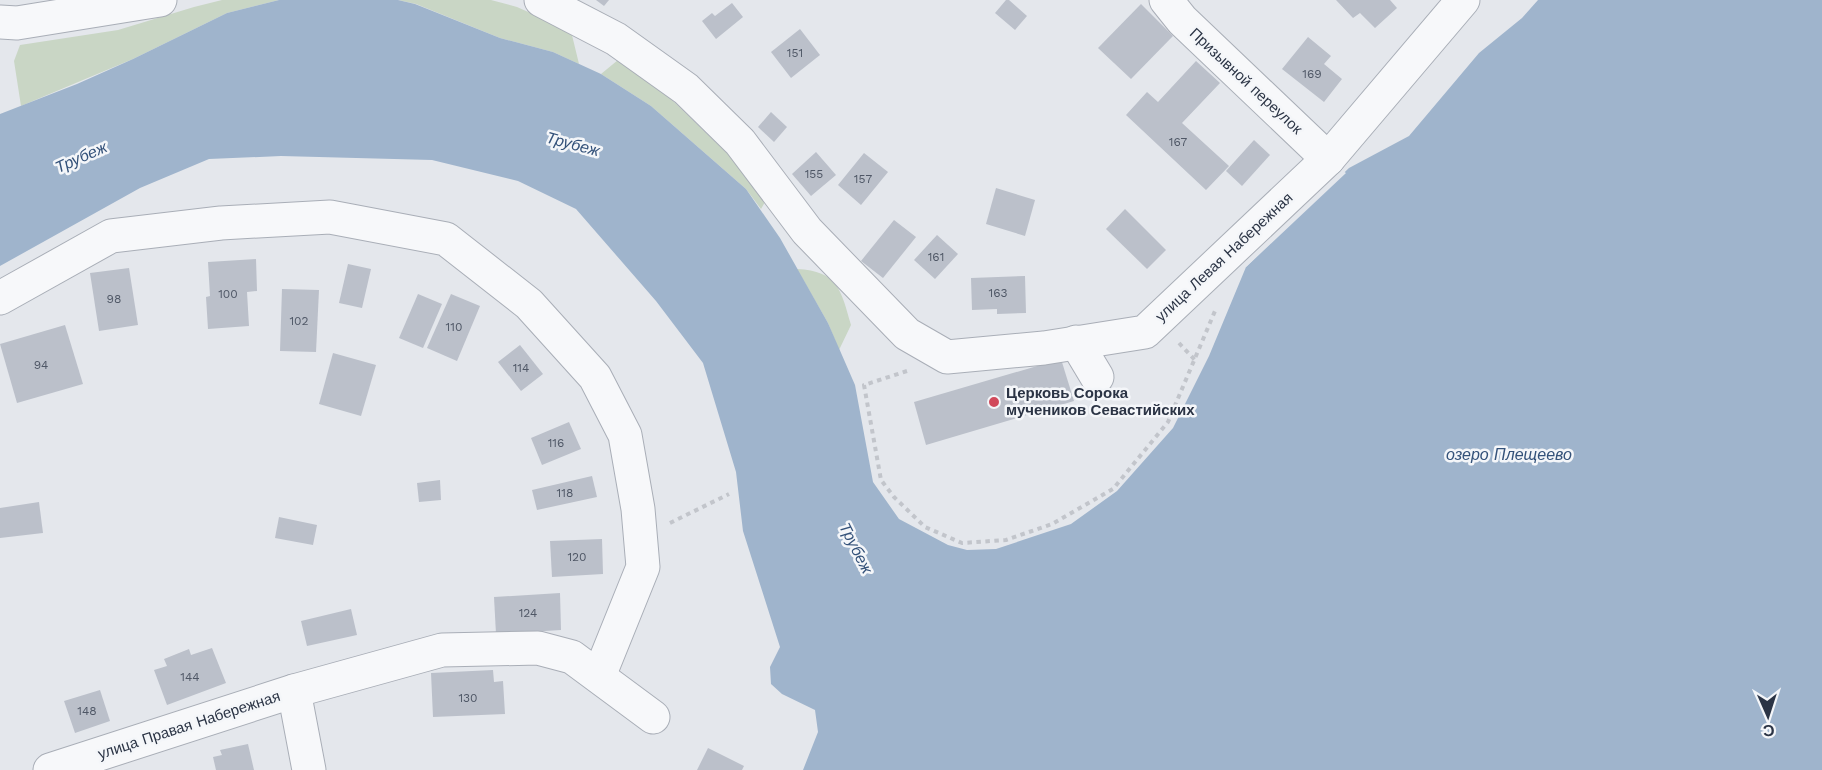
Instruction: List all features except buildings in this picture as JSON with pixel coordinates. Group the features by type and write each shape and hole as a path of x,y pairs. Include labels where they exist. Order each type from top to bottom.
{"street":[{"path":"11,15 160,0"},
{"path":"541,0 616,39 686,89 740,142 807,231 907,334 947,357"},
{"name":"Призывной переулок","path":"1166,0 1182,20 1329,159"},
{"name":"улица Левая Набережная","path":"947,357 1044,348 1145,332 1329,159 1463,0"},
{"path":"0,298 111,236 221,223 330,217 446,239 529,304 595,377 625,435 638,509 643,567 599,676"},
{"path":"1076,342 1097,377"},
{"name":"улица Правая Набережная","path":"50,770 294,691 442,650 537,648 572,657 652,717"},
{"name":"улица Правая Набережная","path":"294,691 309,770"}],"path":[{"path":"947,357 864,385 880,480 925,527 962,543 1006,540 1052,524 1113,489 1168,422 1215,310"},
{"path":"640,537 729,494"}],"green space":[{"path":"222,0 279,0 227,13 133,59 21,106 14,61 20,45 118,30"},
{"path":"398,0 491,0 517,7 571,31 579,64 553,52 500,38 416,4"},
{"path":"618,60 667,95 729,155 765,202 761,209 746,189 651,106 601,74"},
{"path":"797,269 811,271 829,278 840,292 851,325 839,350 828,323"}],"water":[{"name":"озеро Плещеево","path":"279,0 398,0 415,4 500,38 553,52 601,74 651,106 746,189 780,238 828,323 855,385 873,482 899,519 948,545 967,550 996,549 1071,524 1117,491 1173,428 1209,356 1246,267 1349,168 1409,136 1479,53 1522,18 1538,0 1822,0 1822,770 803,770 818,732 815,710 782,694 771,684 770,667 780,647 743,531 736,472 703,363 656,301 576,209 518,181 432,160 281,156 209,159 140,188 0,266 0,114 77,84 227,13"}],"pier":[{"path":"1343,171 1346,173 1246,267 1243,265"}],"place":[{"name":"Церковь Сорока мучеников Севастийских","path":"994,402"}],"water label":[{"name":"Трубеж","path":"573,144"},
{"name":"Трубеж","path":"81,157"},
{"name":"Трубеж","path":"856,548"}]}
